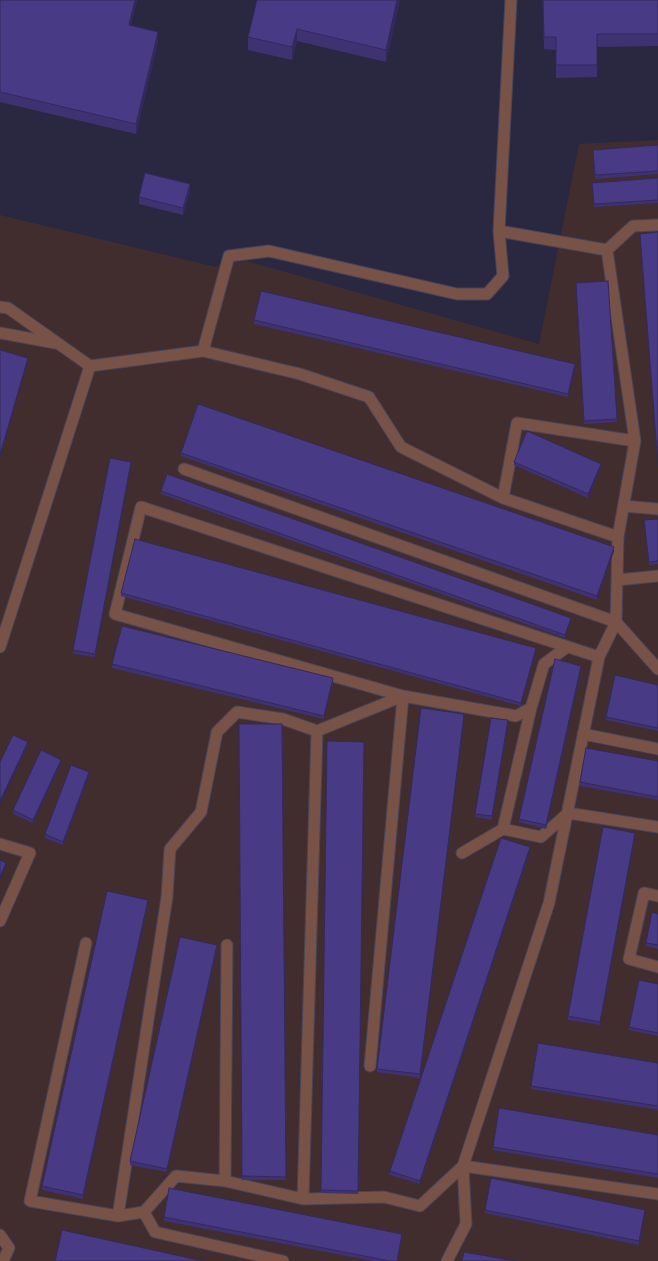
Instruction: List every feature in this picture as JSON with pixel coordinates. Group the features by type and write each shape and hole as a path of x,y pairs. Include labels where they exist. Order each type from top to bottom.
{"lane":[{"path":"203,351 228,256 269,251 458,294 487,294 503,276 499,231 511,0"},
{"path":"607,250 633,226 658,225"},
{"path":"499,231 607,250"},
{"path":"447,1261 466,1224 464,1166 549,903 598,657 616,622 618,538 635,441 607,250"},
{"path":"0,307 8,308 90,366 203,351 300,374 369,397 401,447 503,498 618,538"},
{"path":"0,333 59,344"},
{"path":"0,647 90,366"},
{"path":"503,498 517,423 635,441"},
{"path":"184,470 616,622 658,669"},
{"path":"624,506 658,509"},
{"path":"530,708 516,716 403,696 115,614 140,507 598,657"},
{"path":"617,580 658,576"},
{"path":"503,829 530,708 544,664 567,647"},
{"path":"118,1216 167,897 170,849 200,812 217,732 237,712 283,719 317,731 403,696"},
{"path":"370,1066 403,696"},
{"path":"304,1199 317,731"},
{"path":"583,734 658,749"},
{"path":"462,853 503,829 541,837 568,813"},
{"path":"568,813 658,827"},
{"path":"0,844 30,852 0,921"},
{"path":"658,896 644,893 629,959 658,966"},
{"path":"86,943 30,1201 118,1216 144,1212 176,1176 225,1181 304,1199 384,1197 420,1206 464,1166"},
{"path":"225,1181 227,946"},
{"path":"464,1166 658,1194"},
{"path":"144,1212 155,1232 283,1261"},
{"path":"0,1236 9,1248 2,1261"}],"shaded area":[{"path":"658,140 658,1261 0,1261 0,215 216,267 229,256 539,344 579,144"}],"building":[{"path":"0,0 135,0 129,25 158,32 136,124 0,92"},
{"path":"257,0 397,0 386,50 297,29 292,47 248,37"},
{"path":"543,0 658,0 658,34 597,34 597,65 556,65 556,37 544,37"},
{"path":"658,145 658,171 595,175 593,150"},
{"path":"145,173 190,184 183,208 139,197"},
{"path":"658,178 658,200 594,204 592,183"},
{"path":"658,232 658,465 640,234"},
{"path":"608,281 617,419 584,421 576,283"},
{"path":"261,291 575,364 568,394 254,320"},
{"path":"0,350 28,358 0,455"},
{"path":"198,404 614,547 597,596 181,453"},
{"path":"527,431 601,464 588,494 514,462"},
{"path":"110,458 131,462 95,654 73,650"},
{"path":"167,474 571,618 565,635 161,491"},
{"path":"658,519 658,561 649,562 644,520"},
{"path":"135,539 536,648 521,703 121,593"},
{"path":"122,626 333,678 324,716 112,664"},
{"path":"555,659 581,666 546,825 519,819"},
{"path":"615,675 658,685 658,728 606,717"},
{"path":"421,708 464,714 420,1074 377,1069"},
{"path":"491,718 508,720 492,816 475,814"},
{"path":"239,724 282,724 286,1177 242,1176"},
{"path":"13,735 28,742 0,801 0,762"},
{"path":"327,741 364,742 358,1191 321,1190"},
{"path":"586,748 658,761 658,797 580,782"},
{"path":"41,750 61,760 33,820 13,810"},
{"path":"71,765 89,772 63,842 45,834"},
{"path":"603,827 635,833 600,1022 568,1016"},
{"path":"501,838 530,847 420,1181 390,1171"},
{"path":"0,860 6,863 0,877"},
{"path":"107,891 148,900 83,1195 42,1186"},
{"path":"652,912 658,914 658,945 646,943"},
{"path":"180,937 217,945 167,1169 130,1161"},
{"path":"639,980 658,984 658,1033 629,1027"},
{"path":"538,1043 658,1063 658,1106 531,1086"},
{"path":"499,1108 658,1135 658,1174 493,1147"},
{"path":"491,1178 645,1210 639,1241 485,1210"},
{"path":"169,1188 402,1234 397,1261 164,1217"},
{"path":"62,1230 203,1261 55,1261"},
{"path":"464,1252 515,1261 462,1261"}]}
